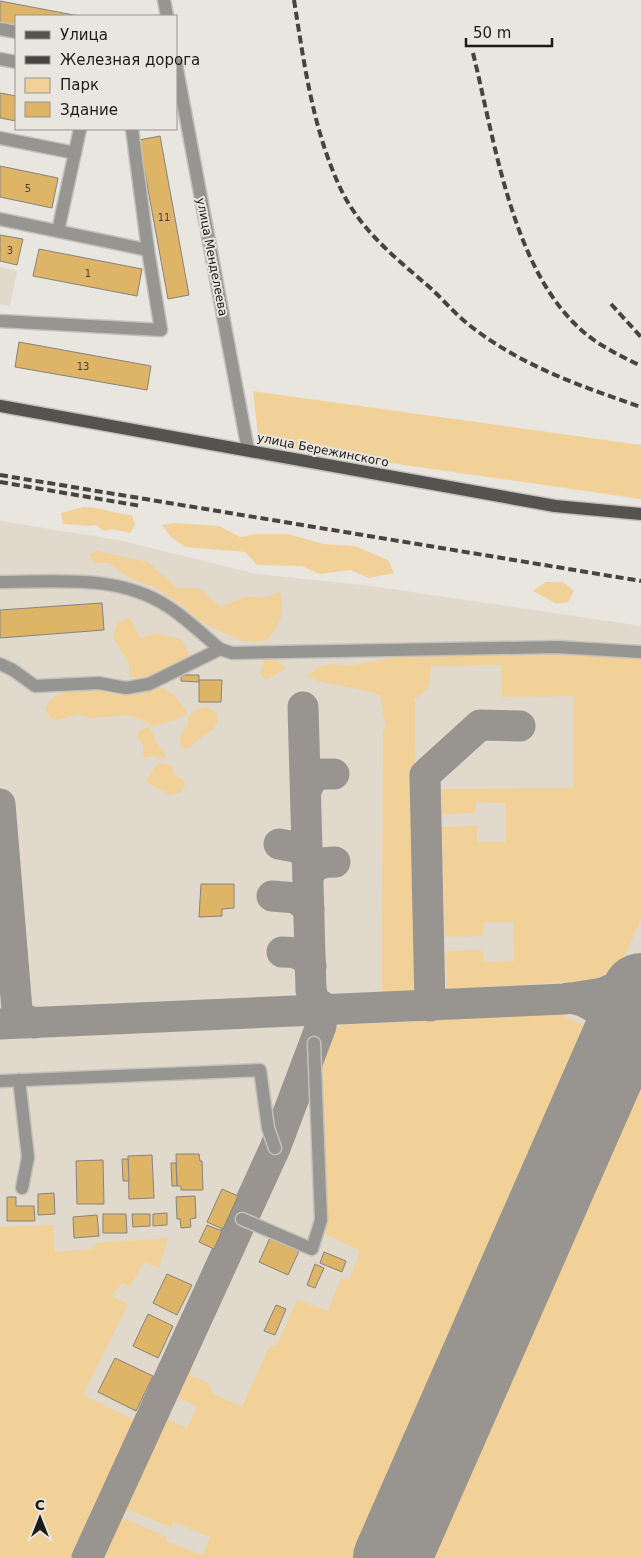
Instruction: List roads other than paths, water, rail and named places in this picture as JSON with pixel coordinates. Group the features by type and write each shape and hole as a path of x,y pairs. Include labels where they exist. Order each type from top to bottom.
{"main road":[{"name":"улица Бережинского","path":"0,406 564,508 641,514"}],"street":[{"path":"164,0 167,15"},
{"path":"0,29 15,32"},
{"path":"0,58 15,62"},
{"name":"улица Менделеева","path":"178,75 248,450"},
{"path":"58,231 80,130"},
{"path":"0,321 161,330 132,130"},
{"path":"0,138 75,153"},
{"path":"0,219 148,250"},
{"path":"0,582 103,582 133,590 167,605 220,649 232,652 558,647 641,652"},
{"path":"0,664 13,670 35,686 99,682 126,688 149,684 220,649"},
{"path":"242,1219 312,1249 321,1220 314,1043"},
{"path":"0,1081 260,1070 268,1128 275,1148"},
{"path":"19,1080 28,1156 22,1188"}],"railway":[{"path":"294,0 310,93 322,139 338,183 346,199 365,227 388,251 463,319 488,338 529,363 551,373 641,407"},
{"path":"473,53 508,196 520,232 535,266 552,297 581,330 606,348 641,366"},
{"path":"611,304 641,337"},
{"path":"0,475 641,581"},
{"path":"0,482 141,506"}]}
